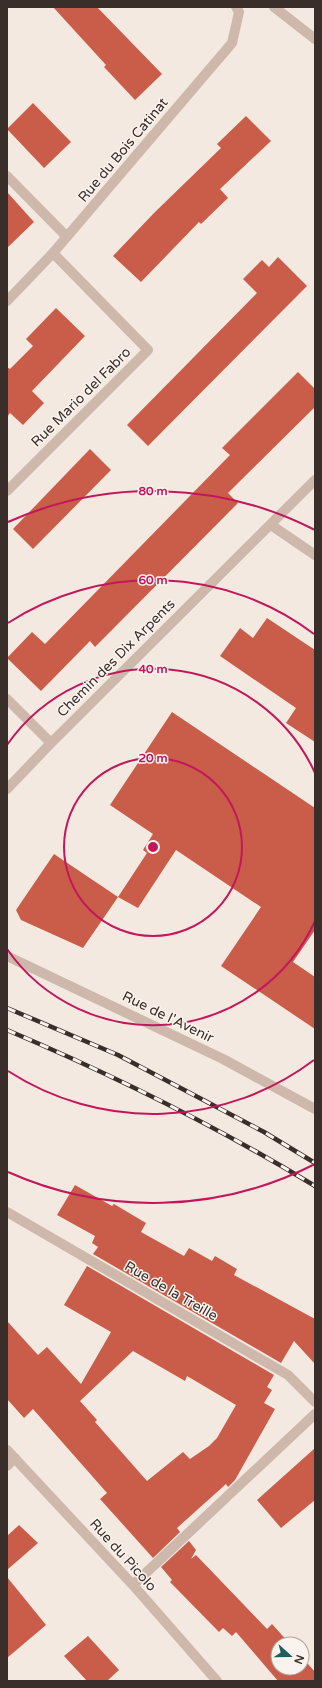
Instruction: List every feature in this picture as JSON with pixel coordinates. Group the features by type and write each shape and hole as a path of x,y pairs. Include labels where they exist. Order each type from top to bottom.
{"street":[{"name":"Rue du Bois Catinat","path":"7,301 53,254 232,44 239,12 236,7"},
{"path":"274,7 315,39"},
{"path":"7,176 67,237"},
{"name":"Rue Mario del Fabro","path":"7,491 148,350 53,254"},
{"name":"Chemin des Dix Arpents","path":"7,789 51,743 315,480"},
{"path":"271,525 315,555"},
{"path":"7,699 51,743"},
{"name":"Rue de l'Avenir","path":"7,956 223,1059 315,1109"},
{"name":"Rue de la Treille","path":"7,1212 288,1375 315,1402"},
{"path":"132,1585 315,1414"},
{"name":"Rue du Picolo","path":"7,1450 132,1585 216,1681"},
{"path":"7,1466 15,1458"}],"building":[{"path":"53,7 97,7 162,74 135,100 104,67 106,65"},
{"path":"33,103 71,142 44,168 7,129"},
{"path":"246,116 271,141 220,189 228,198 201,224 199,222 141,282 113,256 154,213 221,148 217,144"},
{"path":"7,192 34,222 7,248"},
{"path":"278,257 307,286 148,446 127,425 257,293 243,279 262,260 269,267"},
{"path":"56,308 85,336 32,391 44,403 23,425 10,413 7,417 7,367 10,369 33,346 26,339"},
{"path":"298,372 315,389 315,407 228,493 238,503 95,647 90,641 41,691 7,658 32,632 45,644 230,455 222,448"},
{"path":"90,449 111,470 33,549 13,529"},
{"path":"267,618 315,650 315,742 286,723 296,708 220,656 240,628 253,638"},
{"path":"172,712 315,808 315,930 293,962 315,977 315,1029 221,966 261,907 176,850 138,908 118,897 147,853 143,850 153,834 110,805"},
{"path":"54,854 118,897 83,948 21,920 16,910"},
{"path":"75,1185 112,1206 114,1204 146,1223 141,1232 184,1256 189,1248 212,1261 215,1256 237,1269 234,1275 315,1319 315,1364 294,1341 281,1363 93,1254 98,1247 92,1243 95,1236 57,1215"},
{"path":"87,1266 274,1375 267,1387 272,1390 264,1403 275,1409 235,1480 228,1487 226,1484 177,1528 180,1532 153,1558 100,1499 107,1493 33,1409 24,1418 7,1399 7,1321 38,1355 47,1347 81,1384 111,1332 64,1305","holes":["133,1351 185,1381 187,1376 236,1405 217,1438 209,1446 190,1459 183,1452 147,1481 95,1422 97,1420 80,1401"]},
{"path":"315,1448 315,1500 281,1528 257,1500"},
{"path":"19,1525 38,1543 7,1570 7,1536"},
{"path":"189,1541 196,1550 191,1559 196,1555 267,1629 272,1624 283,1636 270,1636 270,1672 236,1632 232,1636 223,1628 219,1632 170,1582 172,1580 161,1567"},
{"path":"7,1577 46,1625 7,1658"},
{"path":"88,1636 119,1670 107,1681 87,1681 64,1656"},
{"path":"310,1666 315,1672 315,1681 278,1681 274,1676 310,1676"}],"railway":[{"path":"7,1008 118,1055 264,1132 315,1163"},
{"path":"7,1030 47,1047 164,1102 278,1164 315,1186"}]}
